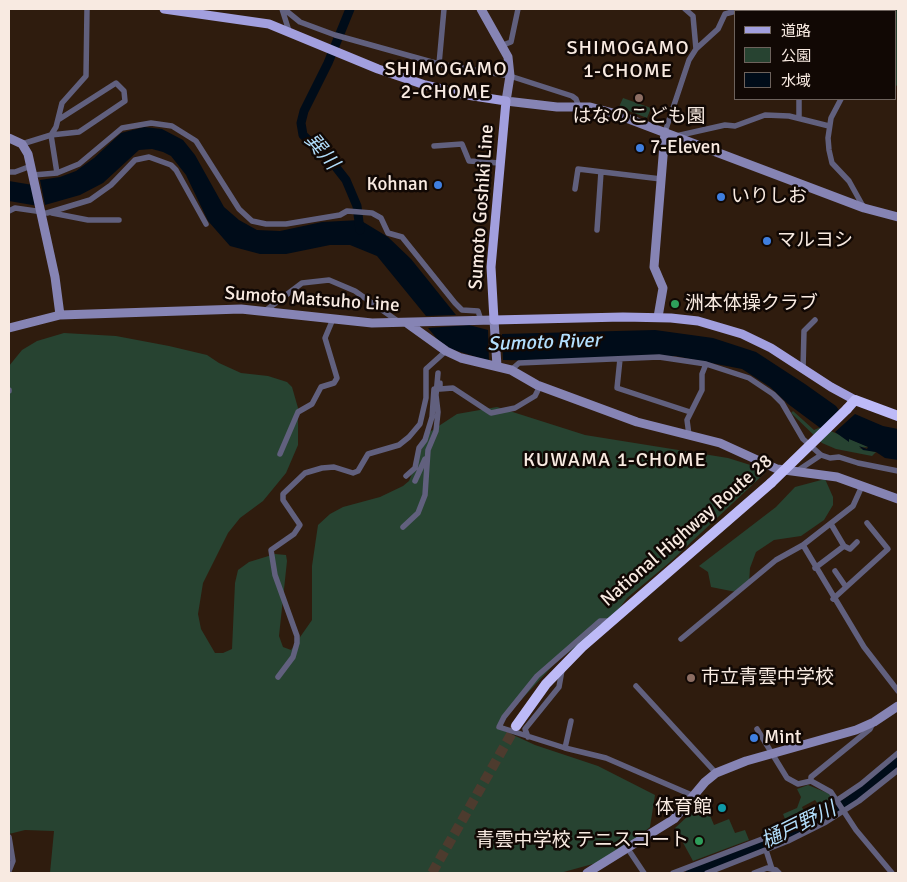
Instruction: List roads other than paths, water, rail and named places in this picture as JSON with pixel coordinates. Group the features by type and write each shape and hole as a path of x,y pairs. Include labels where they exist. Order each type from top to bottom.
{"highway":[{"name":"National Highway Route 28","path":"516,726 546,684 562,666 770,483 855,400"},
{"path":"855,400 898,416"}],"main road":[{"name":"Sumoto Goshiki Line","path":"164,9 269,24 327,49 425,85 467,96 506,101 491,267 494,324"},
{"path":"481,9 503,45 508,57 510,76 506,101 557,107 579,107 614,113 864,208 898,217"},
{"path":"658,318 663,288 654,267 665,132"},
{"path":"9,138 22,144 32,170 42,210 60,315"},
{"name":"Sumoto Matsuho Line","path":"9,327 60,315 241,309 333,319 404,323 476,321 494,324"},
{"path":"496,365 494,324 658,318 698,321 742,334 771,348 855,400"},
{"path":"404,323 446,351 461,358 511,370 540,386 637,422 729,446 777,469 837,476 898,499"},
{"path":"587,873 674,819 716,774 746,761 842,735 874,722 898,706"}],"street":[{"path":"57,173 51,135 58,120 62,103 86,76 86,9"},
{"path":"283,9 289,31"},
{"path":"283,9 300,22 335,36 439,64 510,76 572,96 576,99 579,107"},
{"path":"439,64 444,9"},
{"path":"503,45 511,42 518,9"},
{"path":"685,9 693,16 696,49"},
{"path":"665,132 684,70 696,49 718,29 725,14 734,12"},
{"path":"22,144 51,135 79,132 125,101 124,91 116,83 58,120"},
{"path":"799,100 799,118"},
{"path":"842,100 829,126 828,138 832,163 849,181 864,208"},
{"path":"676,136 725,125 735,126 765,115 799,118 829,126"},
{"path":"9,172 32,170 57,173 88,158 122,128 140,124 162,123 180,130 196,141 239,209 252,221 266,224 286,224 340,215 347,211 372,213 381,218 388,233 402,238 462,310 478,311 476,321"},
{"path":"434,146 462,144 469,161 500,163"},
{"path":"42,210 90,200 111,185 135,160 148,157 171,165 176,170 206,224"},
{"path":"575,189 578,169 661,180"},
{"path":"597,230 601,172"},
{"path":"9,212 12,207 42,210 88,220 119,220"},
{"path":"265,311 302,283 329,280 355,291 404,323"},
{"path":"280,454 298,412 311,405 321,387 334,383 337,378 324,338 333,319"},
{"path":"803,368 804,331 815,320"},
{"path":"278,677 293,658 297,643 297,636 275,576 272,560 272,550 294,534 300,526 284,500 283,494 305,473 334,467 353,473 358,471 368,454 400,445 420,424 426,398 426,369 446,351"},
{"path":"511,370 519,363 659,357 706,364 748,378 773,394 782,403 803,438 821,455 830,458 839,457 898,471"},
{"path":"415,481 423,468 436,431 438,359"},
{"path":"620,359 618,388 690,412"},
{"path":"689,435 687,420 702,390 702,374 706,364"},
{"path":"437,372 441,374 440,389 453,388 491,413 515,408 534,396 540,386"},
{"path":"406,476 415,468 419,448 425,440 432,417 437,372"},
{"path":"403,527 418,513 426,493 428,450"},
{"path":"797,471 821,455"},
{"path":"681,639 776,560 831,524 853,506 862,486"},
{"path":"416,505 426,493"},
{"path":"834,599 888,549 867,523"},
{"path":"831,524 844,546 850,548 857,542"},
{"path":"802,544 864,647 898,691"},
{"path":"815,568 844,546"},
{"path":"835,571 846,587"},
{"path":"612,621 600,621 537,676 504,717 500,726 528,737 606,758 694,796"},
{"path":"528,737 525,729 559,687 562,666"},
{"path":"636,686 716,774"},
{"path":"565,748 571,721"},
{"path":"811,781 811,776 870,729 874,722"},
{"path":"757,729 787,778 798,784 811,781 831,792 871,850 892,873"},
{"path":"673,873 778,832 818,813 837,801 898,753"},
{"path":"707,873 804,834 844,812 898,770"},
{"path":"9,837 14,861 9,871"},
{"path":"628,849 644,873"},
{"path":"766,850 769,870"},
{"path":"754,873 769,870 779,873"}],"water":[{"path":"144,127 162,129 183,140 195,155 224,207 239,220 257,230 280,231 322,222 360,220 388,237 411,259 456,315 426,316 377,256 350,245 330,245 286,254 260,254 230,246 208,221 186,175 171,156 152,149 139,150 103,183 80,195 45,205 40,180 60,177 76,171 94,158 121,133"},
{"path":"9,181 33,185 38,206 9,201"},
{"path":"469,325 488,330 489,361 451,349 438,340 428,328"},
{"name":"Sumoto River","path":"655,330 713,338 756,352 836,406 841,413 823,430 788,404 770,387 742,369 675,356 560,361 503,360 502,334"},
{"path":"855,414 883,426 898,429 898,460 885,458 876,452 863,450 859,446 867,449 868,447 849,439 849,442 835,432"}],"waterway":[{"name":"巽川","path":"350,9 328,63 304,111 301,123 303,135 335,166 346,180 357,206 360,230"},
{"name":"樋戸野川","path":"690,873 806,826 849,801 898,761"}],"tunnel":[{"path":"432,873 516,726"}],"place":[{"name":"はなのこども園","path":"639,98"},
{"name":"7-Eleven","path":"640,148"},
{"name":"Kohnan","path":"438,185"},
{"name":"いりしお","path":"721,197"},
{"name":"マルヨシ","path":"767,241"},
{"name":"洲本体操クラブ","path":"675,304"},
{"name":"市立青雲中学校","path":"691,678"},
{"name":"Mint","path":"754,738"},
{"name":"体育館","path":"722,808"},
{"name":"青雲中学校 テニスコート","path":"699,841"}],"district":[{"name":"SHIMOGAMO 1-CHOME","path":"628,60"},
{"name":"SHIMOGAMO 2-CHOME","path":"446,82"},
{"name":"KUWAMA 1-CHOME","path":"615,461"}]}
